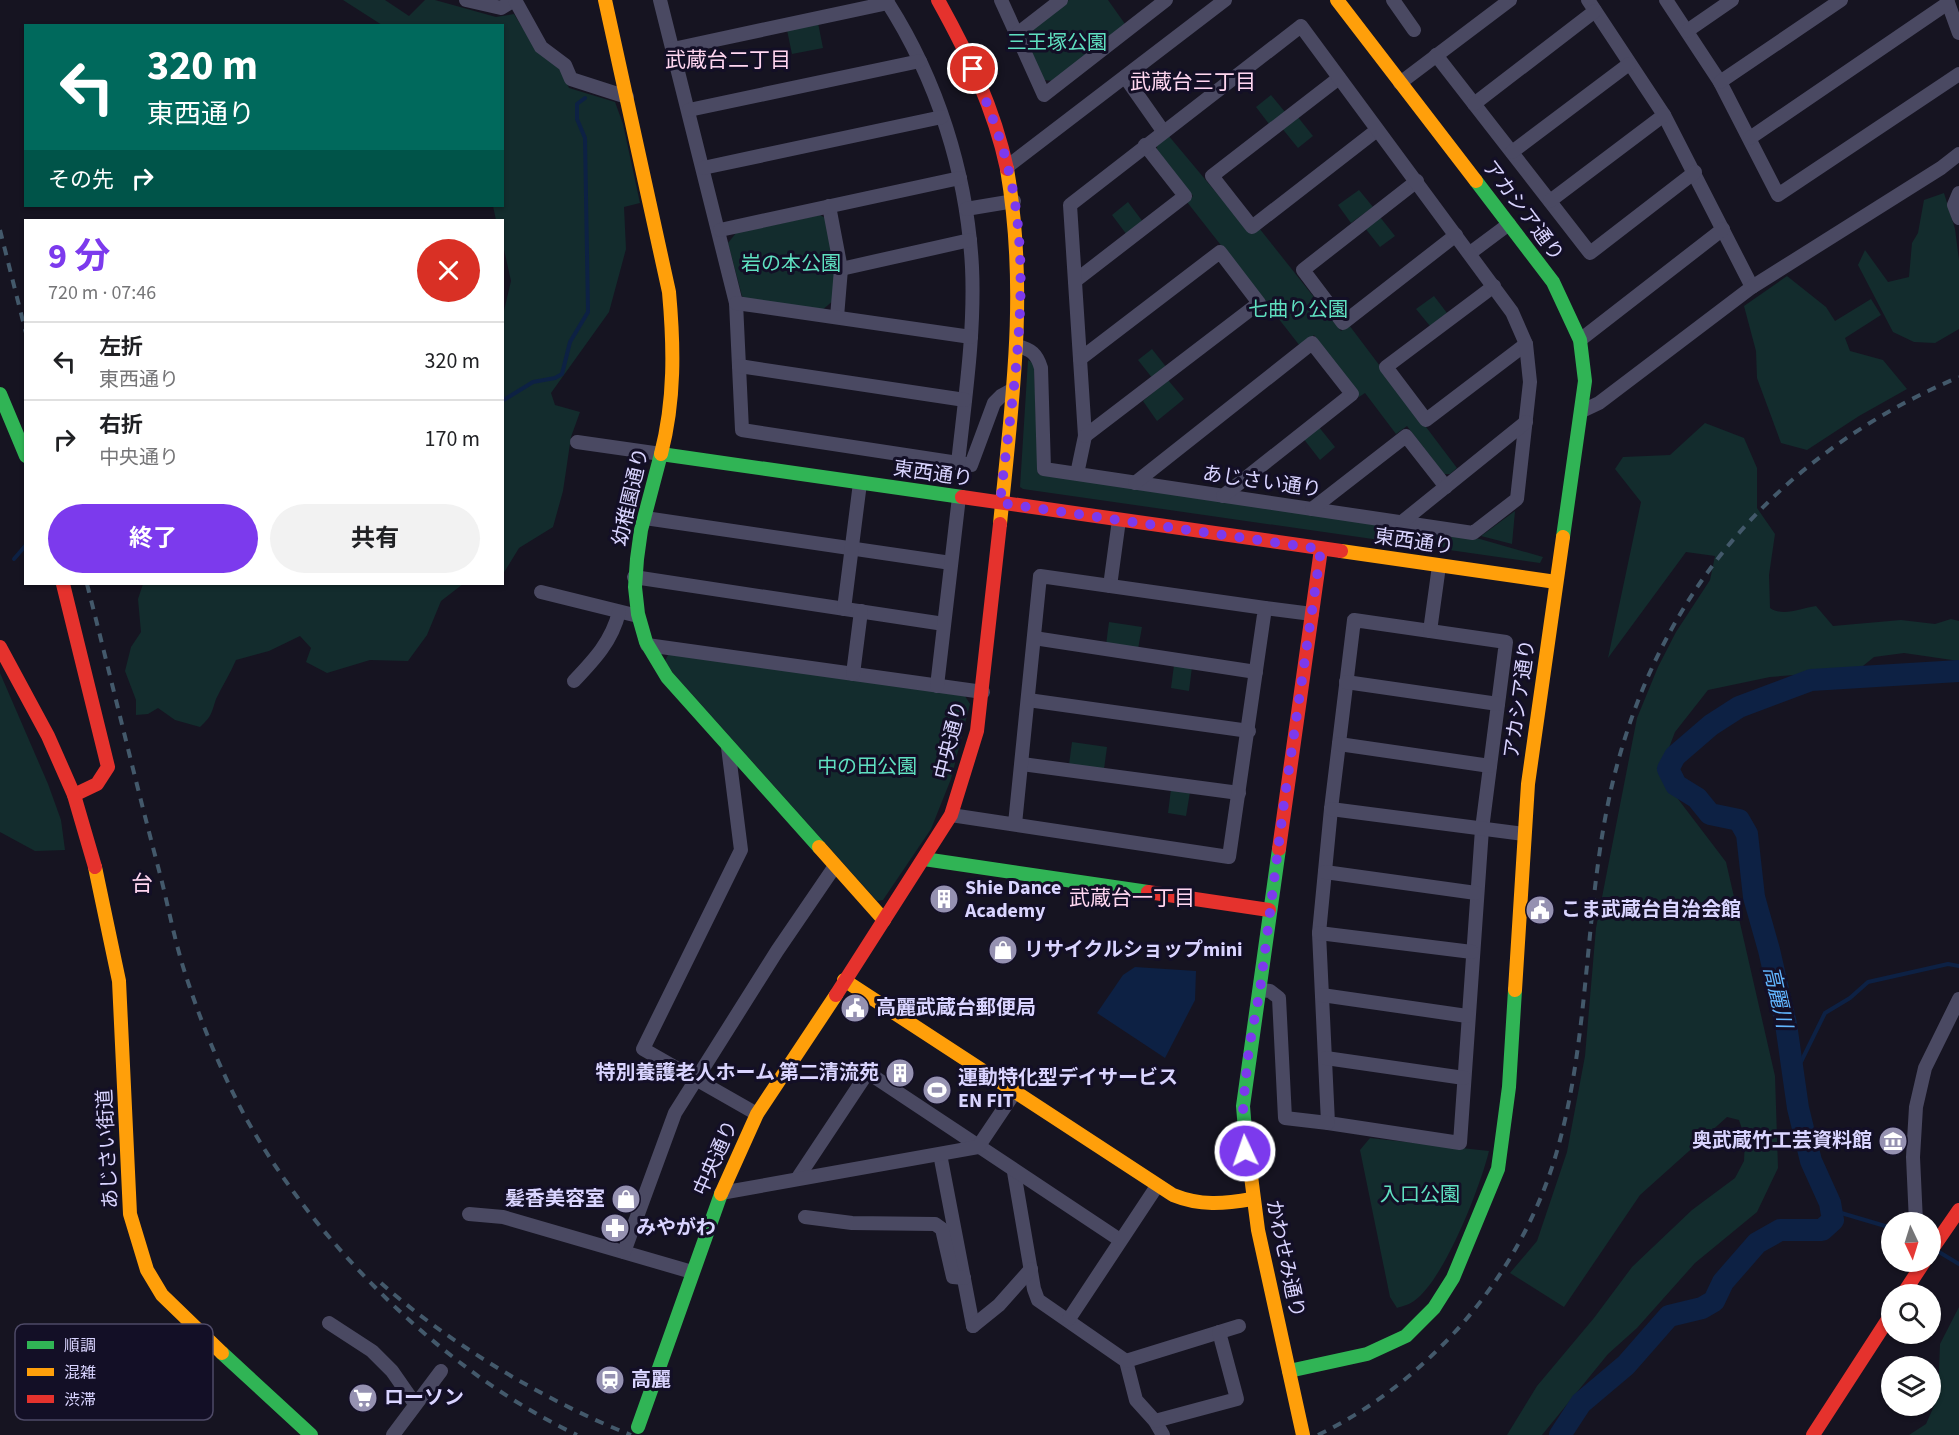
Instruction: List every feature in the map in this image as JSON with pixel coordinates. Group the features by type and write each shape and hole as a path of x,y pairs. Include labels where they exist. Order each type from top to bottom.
{"main road":[{"name":"幼稚園通り","path":"605,0 669,292 674,340 673,385 661,454 645,518 634,577 638,616 647,645 667,677 884,921"},
{"name":"中央通り","path":"638,1427 721,1193 757,1114 951,815 977,731 983,692 1021,292 1014,201 1008,166 973,69 955,28 938,0"},
{"name":"アカシア通り","path":"1289,1371 1367,1354 1406,1336 1434,1308 1453,1278 1498,1169 1509,1086 1528,784 1585,381 1580,340 1553,282 1337,0"},
{"path":"0,394 24,451"},
{"name":"東西通り","path":"661,454 1556,582"},
{"name":"かわせみ通り","path":"1303,1435 1252,1199 1245,1151 1243,1106 1249,1048 1260,990 1269,910 1321,549"},
{"path":"63,585 108,767 97,784 74,795"},
{"name":"あじさい街道","path":"0,647 48,736 74,795 100,883 118,981 130,1214 147,1269 162,1295 189,1324"},
{"path":"924,859 1269,910"},
{"path":"844,980 1157,1186 1186,1201 1198,1204 1226,1205 1252,1199"},
{"path":"1941,1237 1959,1210"},
{"path":"1814,1435 1881,1330"},
{"name":"あじさい街道","path":"213,1346 310,1435"}],"street":[{"path":"466,0 501,8 514,0 541,47 565,66 571,79 627,97"},
{"path":"660,0 720,230 736,303 742,430 971,465 994,404 1001,396 1012,390"},
{"path":"1001,0 1044,95 1166,0"},
{"path":"1017,34 1061,0"},
{"path":"1008,166 1225,0"},
{"path":"1393,0 1414,30"},
{"path":"1400,83 1510,0"},
{"path":"1666,0 1720,82 1778,195 1959,74"},
{"path":"1687,31 1732,0"},
{"path":"1720,82 1841,0"},
{"path":"673,50 887,2 920,61 942,117 960,178 966,210 972,268 971,337 958,463"},
{"path":"1750,138 1948,2 1959,33"},
{"path":"1474,104 1591,6 1664,115 1752,287"},
{"path":"1077,474 1085,436 1070,205 1301,26 1494,286 1512,312 1526,345 1530,382 1526,422 1402,522"},
{"path":"1436,55 1590,253 1695,172"},
{"path":"689,110 920,61"},
{"path":"1512,152 1629,64"},
{"path":"1125,77 1163,131"},
{"path":"1339,78 1212,176 1252,227 1377,130"},
{"path":"1550,201 1664,115"},
{"path":"703,168 942,117"},
{"path":"1076,281 1185,196 1145,145"},
{"path":"1582,411 1599,404 1752,287 1941,168 1959,154"},
{"path":"720,230 960,178"},
{"path":"1417,181 1303,270 1343,322 1456,235"},
{"path":"1959,193 1954,205 1959,218"},
{"path":"966,210 1014,201"},
{"path":"829,206 842,269 837,317"},
{"path":"1470,253 1509,224"},
{"path":"1580,340 1724,229"},
{"path":"842,269 970,240"},
{"path":"1080,359 1220,252 1259,303 1085,436"},
{"path":"1494,286 1386,367 1426,420 1526,345"},
{"path":"736,303 971,337"},
{"path":"1135,483 1312,343 1352,394 1223,496"},
{"name":"あじさい通り","path":"1017,346 1031,351 1041,368 1044,469 1135,483 1473,533 1517,499 1526,422"},
{"path":"738,366 965,400"},
{"path":"1312,509 1406,436 1446,487"},
{"path":"577,442 661,454"},
{"path":"844,609 860,483"},
{"path":"937,686 959,497"},
{"path":"645,518 951,563"},
{"path":"1110,586 1119,520"},
{"path":"1430,631 1439,566"},
{"path":"1015,824 1040,576 1312,614"},
{"path":"634,577 944,624"},
{"path":"541,592 638,616"},
{"path":"951,815 1229,857 1265,608"},
{"path":"853,674 861,611"},
{"path":"574,681 602,651 615,628 619,612"},
{"path":"1260,990 1270,991 1279,998 1285,1118 1460,1143 1476,893 1506,642 1354,620 1331,809 1319,933 1328,1124"},
{"path":"1034,638 1256,672"},
{"path":"647,645 983,692"},
{"path":"1346,682 1498,704"},
{"path":"1028,700 1249,731"},
{"path":"1339,744 1490,766"},
{"path":"728,747 741,850 643,1049 757,1114"},
{"path":"1022,764 1239,793"},
{"path":"1331,809 1524,834"},
{"path":"624,1252 675,1113 777,951 835,866"},
{"path":"1325,872 1476,893"},
{"path":"1319,933 1472,952"},
{"path":"1322,995 1467,1016"},
{"path":"1916,1212 1913,1157 1916,1107 1925,1068 1959,999"},
{"path":"1326,1058 1464,1078"},
{"path":"797,1179 866,1075 870,1074 1014,1172 1120,1240"},
{"path":"721,1193 978,1147 1015,1092"},
{"path":"940,1154 973,1326 999,1305 1031,1269"},
{"path":"1014,1172 1038,1300 1069,1319 1126,1361 1137,1400 1155,1421 1163,1435"},
{"path":"1069,1319 1157,1186"},
{"path":"469,1214 503,1217 692,1272"},
{"path":"805,1217 852,1223 935,1224 942,1229 953,1277 964,1278"},
{"path":"329,1323 372,1351 392,1371 415,1404"},
{"path":"1126,1361 1239,1326"},
{"path":"1155,1421 1237,1399 1219,1332"},
{"path":"393,1435 441,1371"}],"green space":[{"path":"343,0 385,0 409,16 425,0 435,0 496,17 514,14 537,51 561,70 569,88 615,102 623,124 640,203 624,207 626,249 609,312 551,393 555,405 580,412 571,437 563,491 553,527 519,548 504,572 504,311 511,281 504,250 504,219 496,219 493,207 504,207 504,24 380,24"},
{"name":"三王塚公園","path":"1069,0 1108,0 1125,24 1053,81 1044,80 1025,40 1025,33"},
{"path":"818,23 823,48 792,54 787,30"},
{"path":"1271,95 1285,112 1269,124 1256,107"},
{"path":"1297,116 1313,136 1298,148 1281,127"},
{"name":"七曲り公園","path":"1168,135 1251,234 1259,228 1341,331 1349,325 1457,468 1450,474 1444,474 1407,426 1396,434 1365,393 1359,397 1314,335 1300,346 1187,202 1193,196 1157,150 1157,144"},
{"path":"1359,190 1373,207 1351,223 1338,205"},
{"path":"1944,193 1955,229 1959,260 1959,329 1935,343 1914,342 1893,332 1858,265 1865,250 1888,282 1909,277 1912,243 1918,233 1924,200"},
{"path":"1128,202 1143,222 1127,235 1112,215"},
{"name":"岩の本公園","path":"820,215 827,219 837,265 834,300 821,311 748,301 742,296 728,243 736,233"},
{"path":"1380,217 1395,236 1380,247 1365,228"},
{"path":"1787,276 1826,307 1835,321 1871,299 1881,315 1845,338 1850,351 1883,360 1907,389 1859,416 1807,450 1781,443 1757,378 1756,351 1744,306"},
{"path":"1434,296 1447,313 1430,326 1416,309"},
{"path":"1152,349 1167,368 1153,379 1138,360"},
{"path":"1028,360 1034,364 1038,474 1480,539 1543,557 1540,563 1023,489 1020,487"},
{"path":"1168,380 1184,399 1157,421 1143,401"},
{"path":"1705,423 1744,438 1757,468 1757,508 1775,534 1769,575 1770,608 1786,612 1816,606 1833,626 1901,620 1935,624 1951,619 1959,621 1959,661 1904,653 1874,657 1858,670 1770,677 1708,690 1675,732 1659,774 1726,862 1775,1076 1778,1168 1757,1212 1695,1263 1637,1328 1608,1354 1542,1435 1507,1435 1537,1386 1594,1318 1632,1267 1692,1210 1735,1178 1744,1161 1745,1138 1739,1120 1727,1117 1640,1195 1564,1307 1510,1273 1537,1241 1567,1152 1585,1056 1596,928 1637,718 1658,667 1676,632 1710,580 1715,556 1686,552 1608,658 1641,502 1615,469 1623,457 1670,455"},
{"path":"1318,426 1335,447 1320,460 1303,438"},
{"path":"1515,511 1512,544 1481,536"},
{"path":"143,585 462,585 441,601 427,635 408,661 370,660 327,673 306,662 311,648 300,636 269,651 236,660 211,714 200,727 175,720 158,708 148,714 136,715 136,700 125,671 131,647 141,632 138,599"},
{"path":"1109,622 1142,627 1138,649 1106,645"},
{"name":"中の田公園","path":"669,653 965,696 970,704 951,779 931,829 883,900 877,901 673,673 665,661"},
{"path":"1174,665 1192,667 1189,691 1171,688"},
{"path":"0,673 48,784 61,820 65,850 35,851 0,832"},
{"path":"1072,742 1107,747 1104,769 1069,765"},
{"path":"1171,789 1190,792 1186,816 1168,813"},
{"name":"入口公園","path":"1370,1138 1489,1151 1478,1187 1449,1254 1425,1290 1414,1301 1397,1308 1390,1297 1360,1150"},
{"path":"1959,1307 1959,1435 1909,1435 1926,1424 1930,1416 1941,1416 1941,1342"}],"water":[{"path":"1135,967 1196,971 1195,1000 1165,1058 1097,1013 1123,975"}],"waterway":[{"path":"504,400 533,382 555,378 562,374 570,342 588,312 585,138 577,119 577,104 585,98"},
{"path":"14,559 24,547"},
{"name":"高麗川","path":"1560,1435 1581,1403 1626,1365 1669,1316 1702,1308 1714,1301 1723,1282 1757,1243 1780,1230 1822,1230 1833,1220 1830,1203 1811,1161 1798,1108 1786,1024 1754,897 1747,834 1739,820 1710,814 1697,798 1676,785 1668,769 1675,756 1711,725 1739,707 1811,680 1959,671"},
{"path":"1794,1076 1825,1013 1850,998 1868,982 1948,964 1959,966"},
{"path":"1831,1210 1881,1225"},
{"path":"1941,1253 1959,1264"}],"railway":[{"path":"0,230 24,325"},
{"path":"1318,1435 1374,1403 1408,1377 1454,1333 1502,1271 1540,1201 1557,1151 1576,1060 1597,873 1613,781 1634,712 1661,648 1695,590 1736,536 1783,488 1836,445 1895,408 1959,377"},
{"path":"87,585 181,961 213,1048 247,1120 278,1170 313,1218 393,1305 480,1378 527,1408 577,1435"},
{"path":"381,1283 467,1349 566,1406 631,1435"}],"traffic: fast":[{"path":"1476,181 1553,282 1580,340 1585,381 1563,537"},
{"path":"0,394 24,451"},
{"path":"661,454 641,530 637,559 635,587 638,614 646,642 667,677 819,847"},
{"path":"661,454 962,497"},
{"path":"1245,1130 1243,1106 1279,849"},
{"path":"924,859 1148,892"},
{"path":"1289,1371 1367,1354 1406,1336 1434,1308 1453,1278 1498,1169 1509,1087 1515,990"},
{"path":"638,1427 721,1194"},
{"path":"222,1353 311,1435"}],"traffic: slow":[{"path":"605,0 669,292 672,333 671,394 661,454"},
{"path":"1337,0 1476,181"},
{"path":"1000,524 1013,390 1017,303 1013,215 1007,169"},
{"path":"1515,990 1528,784 1563,537"},
{"path":"1341,551 1556,582"},
{"path":"819,847 884,920"},
{"path":"95,867 119,981 130,1214 147,1270 162,1295 192,1324"},
{"path":"844,980 1173,1195 1183,1199 1212,1203 1252,1199"},
{"path":"721,1194 757,1114 836,995"},
{"path":"1245,1130 1258,1230 1303,1435"},
{"path":"213,1344 222,1353"}],"traffic: jam":[{"path":"938,0 979,82 995,124 1007,169"},
{"path":"962,497 1341,551"},
{"path":"836,995 951,815 977,731 1000,524"},
{"path":"1279,849 1321,549"},
{"path":"63,585 108,767 97,784 74,795"},
{"path":"0,647 48,736 74,795 95,867"},
{"path":"1148,892 1269,910"},
{"path":"1941,1236 1959,1210"},
{"path":"1910,1284 1917,1272"},
{"path":"1813,1435 1881,1330"}],"place":[{"name":"Shie Dance Academy","path":"944,899"},
{"name":"こま武蔵台自治会館","path":"1540,910"},
{"name":"リサイクルショップmini","path":"1003,950"},
{"name":"高麗武蔵台郵便局","path":"855,1008"},
{"name":"特別養護老人ホーム 第二清流苑","path":"900,1073"},
{"name":"運動特化型デイサービス EN FIT","path":"937,1090"},
{"name":"奥武蔵竹工芸資料館","path":"1893,1141"},
{"name":"髪香美容室","path":"626,1199"},
{"name":"みやがわ","path":"615,1228"},
{"name":"高麗","path":"610,1380"},
{"name":"ローソン","path":"363,1398"}],"district":[{"name":"武蔵台二丁目","path":"728,60"},
{"name":"武蔵台三丁目","path":"1193,82"},
{"name":"台","path":"142,884"},
{"name":"武蔵台一丁目","path":"1132,898"}],"route":[{"path":"973,69 989,108 1008,166 1019,254 1021,292 1017,346 1000,503 1321,549 1269,910 1260,990 1249,1048 1243,1106 1245,1151"}]}
